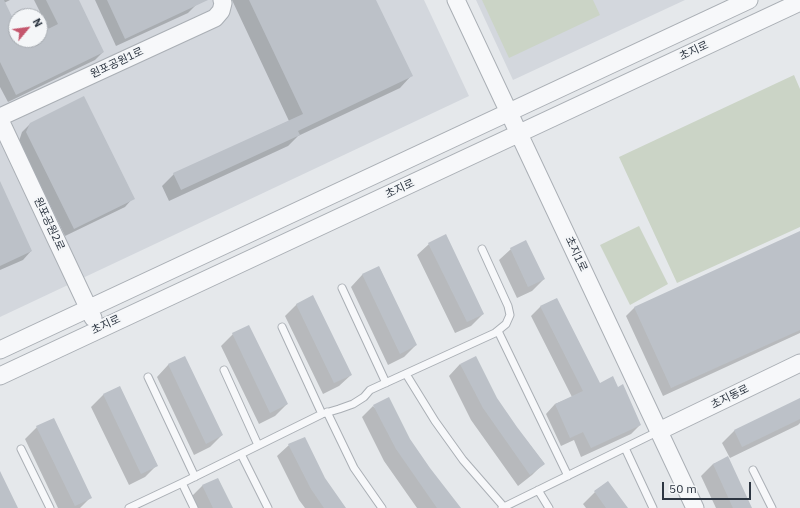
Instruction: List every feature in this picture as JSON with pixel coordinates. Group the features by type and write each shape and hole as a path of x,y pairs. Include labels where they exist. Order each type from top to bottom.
{"street":[{"name":"원포공원1로","path":"0,118 215,18 221,11 223,3 222,0"},
{"name":"초지1로","path":"456,0 695,508"},
{"name":"초지로","path":"0,350 749,0"},
{"name":"초지로","path":"0,376 800,2"},
{"name":"원포공원2로","path":"0,118 98,329"},
{"name":"초지동로","path":"659,431 800,363"}],"lane":[{"path":"129,508 324,413 353,404 364,397 370,390 498,331 506,324 510,315 508,306 482,249"},
{"path":"342,288 386,383"},
{"path":"282,327 324,413 354,468 382,508"},
{"path":"498,331 568,476"},
{"path":"224,370 258,445"},
{"path":"406,374 435,420 463,460 503,507 659,431"},
{"path":"148,377 195,477"},
{"path":"625,448 653,508"},
{"path":"21,449 50,508"},
{"path":"241,454 268,508"},
{"path":"753,470 772,508"},
{"path":"182,483 194,508"},
{"path":"538,490 549,508"}],"shaded area":[{"path":"0,0 424,0 469,96 0,317"},
{"path":"476,0 685,0 513,80"}],"green space":[{"path":"482,0 593,0 600,15 509,58"},
{"path":"794,75 800,89 800,227 677,283 619,157"},
{"path":"639,226 668,284 630,305 600,245"}],"building":[{"path":"0,0 4,0 8,8 8,48 48,48 48,29 58,24 46,0 79,0 104,52 16,95 0,62"},
{"path":"107,0 208,0 125,39"},
{"path":"249,0 376,0 413,76 298,131 300,135 181,190 173,173 303,114"},
{"path":"84,96 135,199 74,229 26,132 30,123"},
{"path":"0,181 32,251 0,266"},
{"path":"800,231 800,330 671,388 634,307"},
{"path":"446,234 484,314 467,322 428,243"},
{"path":"526,240 545,279 528,287 510,248"},
{"path":"379,266 417,345 400,354 362,274"},
{"path":"313,295 352,375 334,383 296,304"},
{"path":"557,298 600,383 613,376 618,387 623,384 641,425 591,448 583,432 570,438 555,404 583,391 540,306"},
{"path":"249,325 288,404 270,413 232,333"},
{"path":"185,356 223,435 206,444 168,364"},
{"path":"476,356 497,398 545,464 530,475 483,408 460,364"},
{"path":"120,386 158,466 141,474 103,394"},
{"path":"389,397 410,439 461,508 437,508 396,449 373,405"},
{"path":"800,398 800,419 742,447 734,430"},
{"path":"54,418 92,498 75,506 36,426"},
{"path":"305,437 325,478 346,508 324,508 311,489 288,444"},
{"path":"728,456 752,508 733,508 713,464"},
{"path":"0,471 18,508 0,508"},
{"path":"218,478 233,508 213,508 202,485"},
{"path":"608,481 628,508 606,508 594,491"}]}
